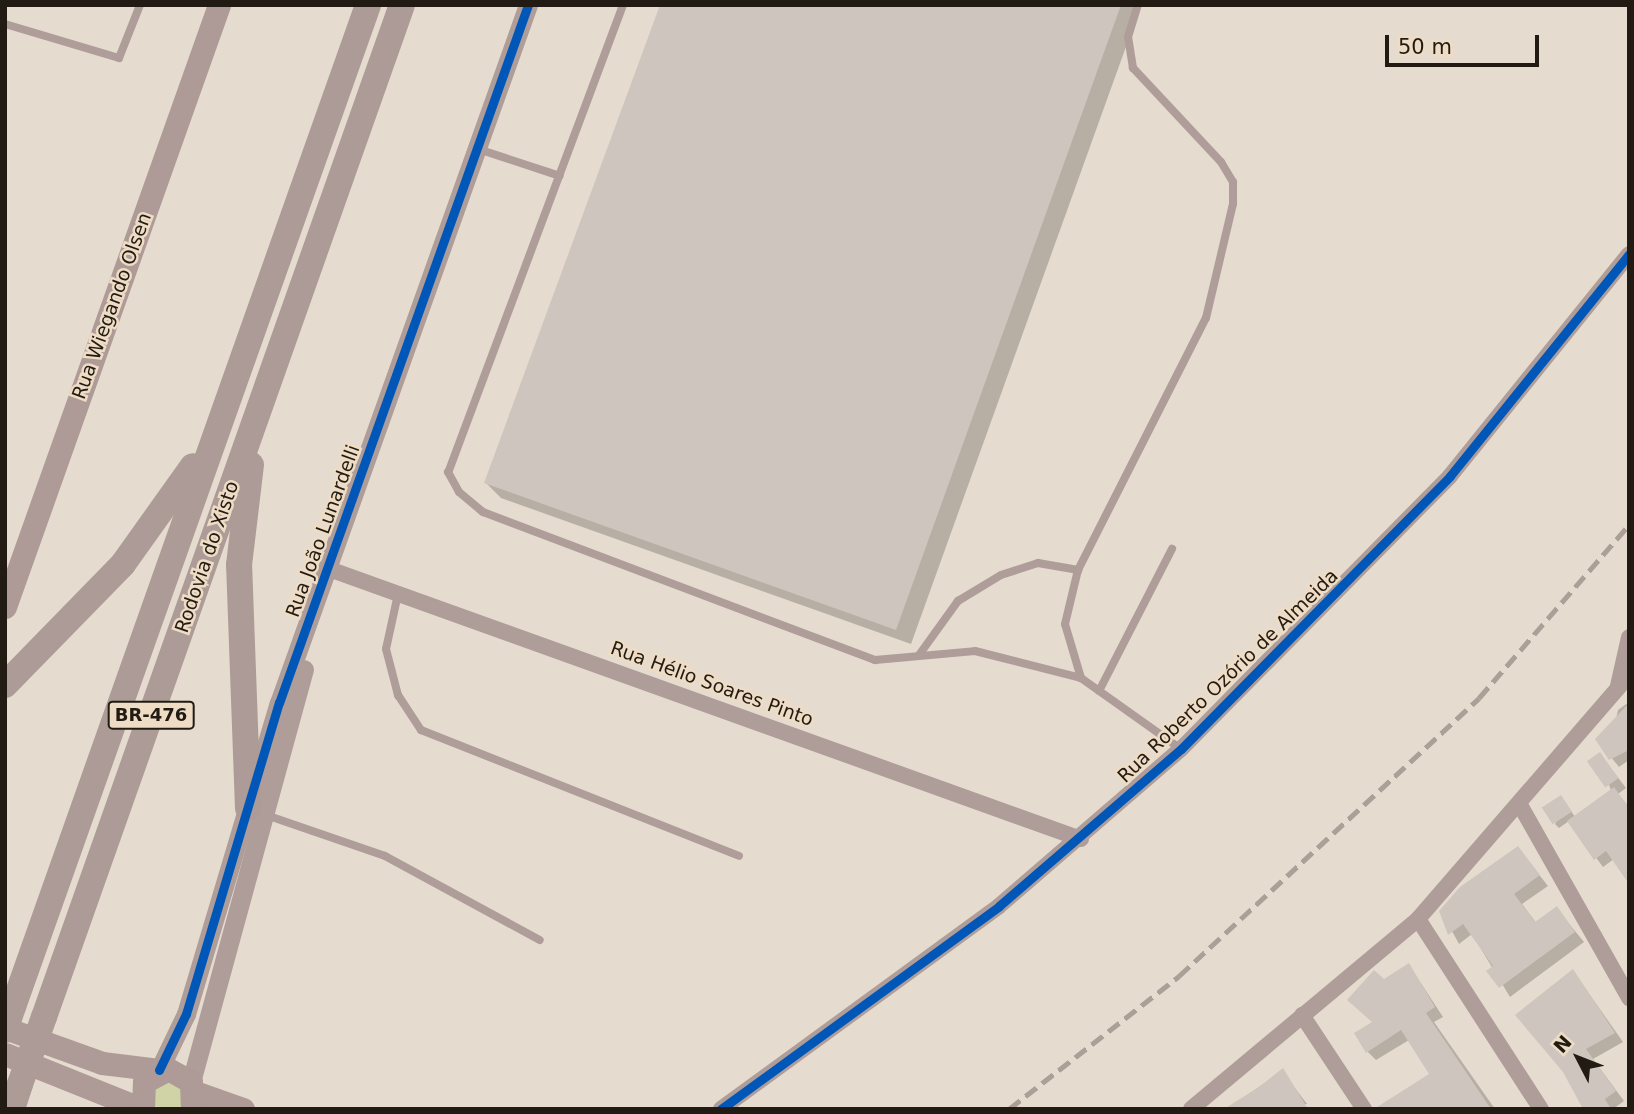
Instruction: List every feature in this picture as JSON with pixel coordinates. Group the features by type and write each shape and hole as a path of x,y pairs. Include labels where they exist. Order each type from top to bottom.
{"highway":[{"name":"Rodovia do Xisto","path":"8,1022 368,5"},
{"name":"Rodovia do Xisto","path":"16,1097 402,5"},
{"path":"5,685 123,564 178,493 226,407"},
{"path":"257,812 239,565 258,413"}],"main road":[{"name":"Rua Wiegando Olsen","path":"5,607 219,5"},
{"path":"8,1022 102,1063 177,1070 193,1094 243,1109"},
{"path":"5,1054 142,1109 144,1082 159,1070"}],"street":[{"name":"Rua João Lunardelli","path":"193,1094 202,1026 257,812 329,569 528,5"},
{"name":"Rua Roberto Ozório de Almeida","path":"721,1109 929,961 1081,839 1181,749 1432,496 1629,254"},
{"name":"Rua Hélio Soares Pinto","path":"329,569 1081,839"},
{"path":"1618,688 1629,637"},
{"path":"1191,1109 1418,919 1520,805 1629,675"},
{"path":"1520,805 1629,998"},
{"name":"Rua João Lunardelli","path":"159,1070 186,1014 257,812"},
{"path":"1418,919 1541,1109"},
{"path":"1302,1015 1364,1109"}],"lane":[{"path":"5,24 119,58 140,5"},
{"path":"623,5 448,472 459,492 483,512 828,645 875,660 975,651 1080,678 1181,749"},
{"path":"1080,678 1065,624 1078,570 1206,318 1233,204 1233,182 1222,162 1133,68 1128,37 1138,5"},
{"path":"478,149 560,176"},
{"path":"1099,691 1172,549"},
{"path":"919,654 958,601 1001,575 1038,563 1078,570"},
{"path":"398,594 386,649 398,695 421,730 739,856"},
{"path":"257,812 384,856 540,940"}],"green space":[{"path":"166,1080 181,1086 181,1109 152,1106 153,1089"}],"building":[{"path":"660,5 1121,5 896,630 484,483"},
{"path":"1629,703 1629,750 1609,760 1595,739"},
{"path":"1600,752 1618,778 1605,787 1587,761"},
{"path":"1614,787 1629,808 1629,884 1606,851 1594,860 1567,821"},
{"path":"1561,795 1572,812 1553,824 1542,808"},
{"path":"1518,846 1540,875 1514,894 1535,922 1557,906 1575,932 1499,988 1486,971 1493,966 1463,924 1448,935 1439,911 1460,887"},
{"path":"1409,963 1435,1007 1426,1013 1491,1109 1374,1109 1429,1074 1401,1030 1366,1053 1354,1033 1372,1022 1347,1000 1374,970 1384,979"},
{"path":"1573,969 1615,1033 1586,1049 1616,1091 1605,1099 1611,1109 1583,1109 1563,1072 1515,1015"},
{"path":"1283,1068 1308,1109 1224,1109 1259,1087"}],"railway":[{"path":"1009,1109 1179,976 1479,698 1629,525"}],"cycle path":[{"path":"159,1070 186,1014 279,703 528,5"},
{"path":"721,1109 999,906 1181,749 1450,476 1629,254"}]}
